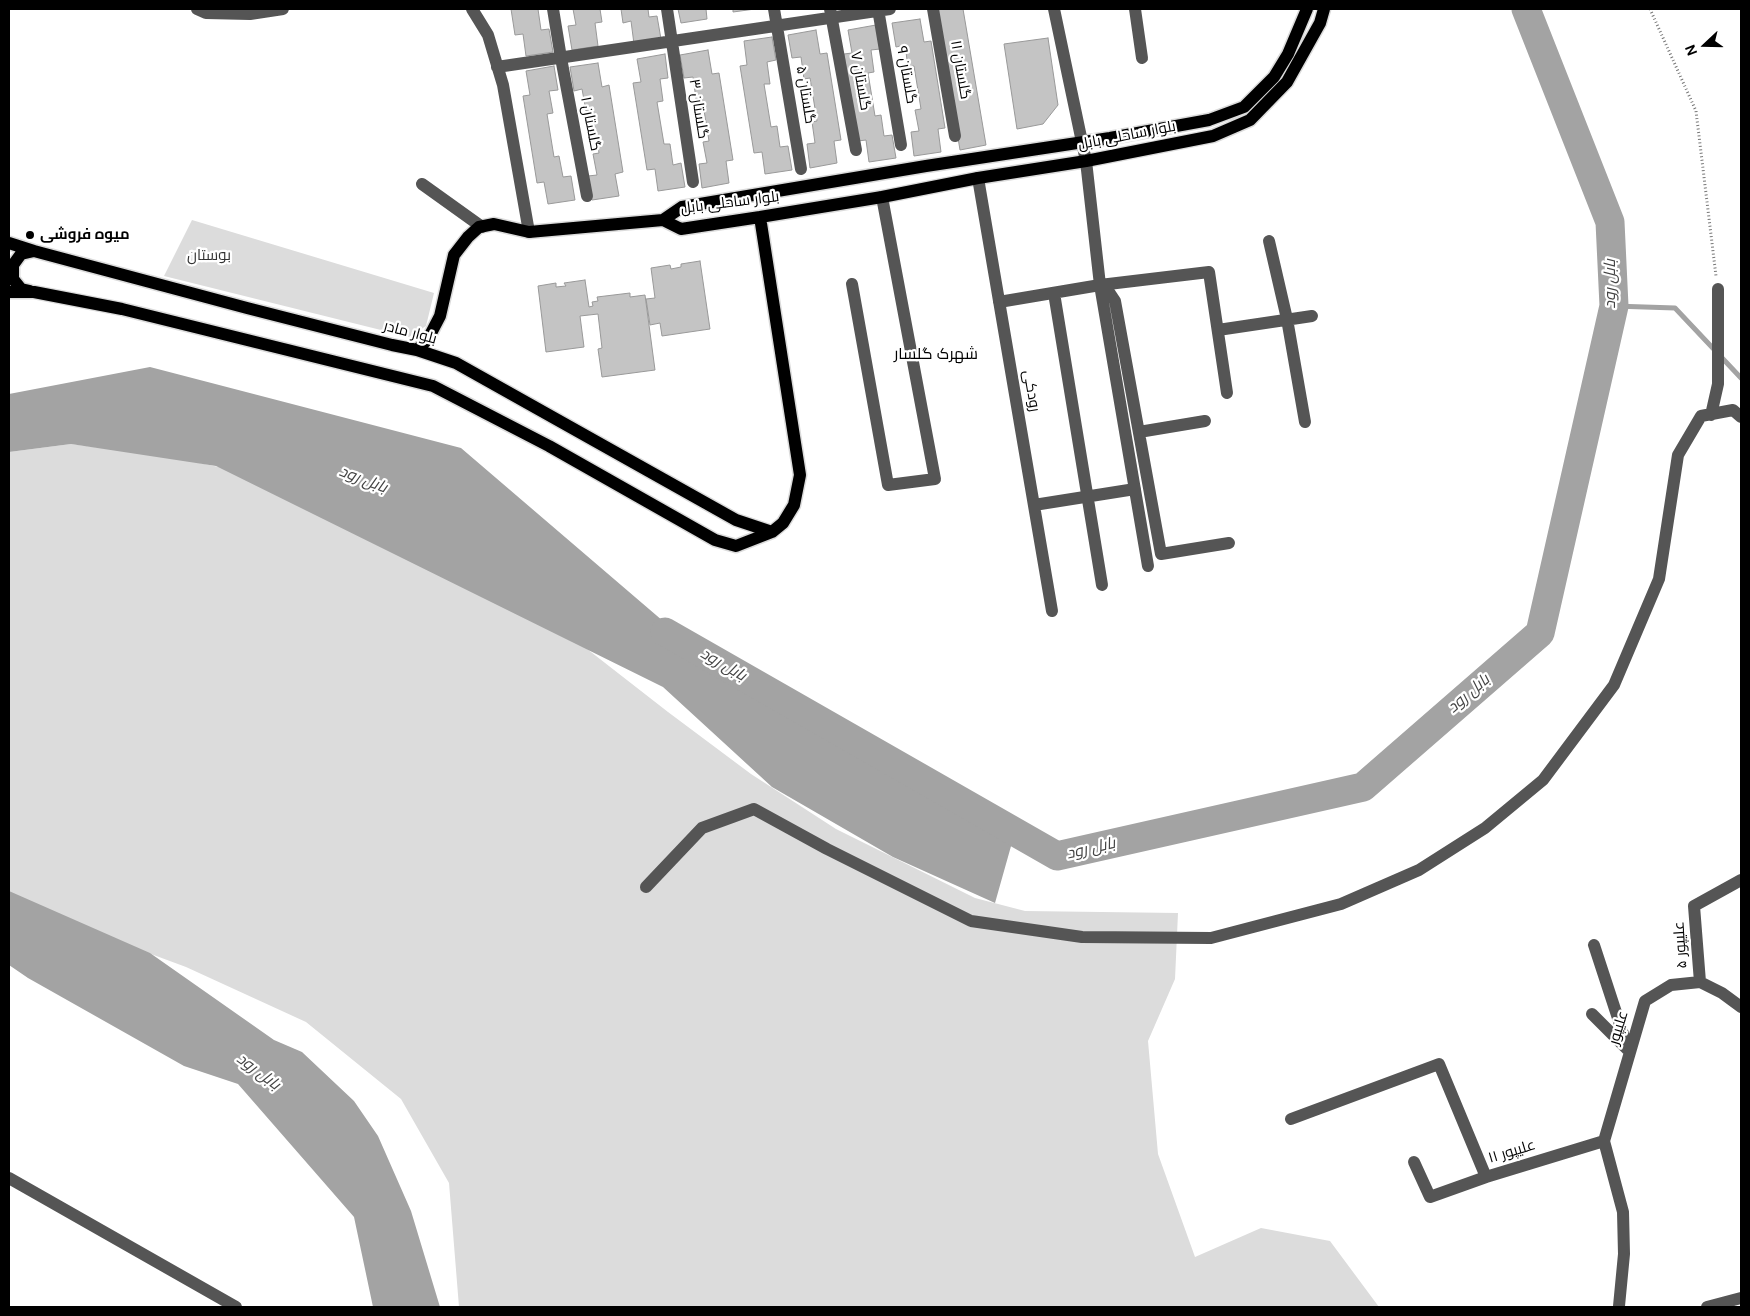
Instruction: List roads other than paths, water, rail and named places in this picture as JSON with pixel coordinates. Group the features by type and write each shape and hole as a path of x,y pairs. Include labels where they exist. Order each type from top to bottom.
{"main road":[{"name":"بلوار ساحلی بابل","path":"1307,9 1288,54 1274,77 1244,107 1209,120 1110,138 682,207 663,220 681,229 760,217 882,197 978,178 1086,161 1213,136 1250,120 1287,82 1320,22 1324,9"},
{"path":"34,251 21,254 13,265 13,278 21,289 122,309 433,386 550,446 715,540 736,546 772,532 783,523 794,505 800,474 760,217"},
{"path":"417,350 428,340 440,316 454,255 468,237 479,227 494,224 529,232 663,220"},
{"name":"بلوار مادر","path":"9,243 247,308 417,350 456,363 736,520 772,532"},
{"path":"9,292 34,292"}],"street":[{"path":"197,9 206,13 250,14 283,9"},
{"path":"472,9 488,35 503,85 529,232"},
{"name":"گلستان ۱","path":"553,9 587,196"},
{"name":"گلستان ۳","path":"667,9 693,182"},
{"name":"گلستان ۵","path":"774,9 801,169"},
{"path":"497,67 777,26 831,13 882,9"},
{"name":"گلستان ۹","path":"882,9 901,145"},
{"name":"گلستان ۱۱","path":"933,9 954,136"},
{"path":"1054,9 1086,161 1100,285 1148,566"},
{"path":"1135,9 1142,58"},
{"name":"گلستان ۷","path":"831,13 856,150"},
{"name":"رودکی","path":"978,178 1052,611"},
{"path":"422,184 482,227"},
{"path":"852,284 888,485 935,479 882,197"},
{"path":"1269,241 1287,320 1306,422"},
{"path":"999,302 1100,285 1209,272 1227,394"},
{"path":"1100,285 1109,292 1115,301 1162,554 1229,544"},
{"path":"1711,415 1718,384 1718,289"},
{"path":"1054,293 1102,585"},
{"path":"1218,330 1312,316"},
{"path":"646,887 702,828 754,809 827,849 971,921 1082,936 1211,938 1341,904 1411,874 1485,828 1543,780 1614,685 1659,579 1678,455 1701,416 1733,410 1741,417"},
{"path":"1139,432 1205,422"},
{"path":"1034,505 1135,489"},
{"name":"علیپور ۵","path":"1700,982 1694,906 1741,880"},
{"path":"1594,945 1629,1052"},
{"path":"1700,982 1722,993 1741,1007"},
{"name":"علیپور","path":"1604,1141 1645,1001 1671,985 1700,982"},
{"path":"1592,1014 1629,1052"},
{"path":"1291,1119 1439,1064 1486,1177"},
{"path":"1604,1141 1623,1212 1624,1254 1619,1307"},
{"name":"علیپور ۱۱","path":"1414,1162 1430,1197 1486,1177 1604,1141"},
{"path":"9,1178 236,1307"},
{"path":"1707,1307 1741,1298"}],"water":[{"path":"150,367 461,448 698,651 1015,832 995,903 893,857 772,787 663,687 216,466 71,444 9,452 9,394"},
{"path":"9,891 150,953 274,1040 302,1052 354,1101 378,1136 411,1211 440,1307 373,1307 354,1217 238,1084 184,1066 28,978 9,965"}],"waterway":[{"name":"بابل رود","path":"665,632 1057,856 1363,787 1540,633 1614,306 1610,222 1526,9"},
{"path":"1614,306 1675,308 1741,378"}],"place":[{"name":"میوه فروشی","path":"30,235"}],"district":[{"name":"شهرک گلسار","path":"936,355"}],"park label":[{"name":"بوستان","path":"209,256"}]}
